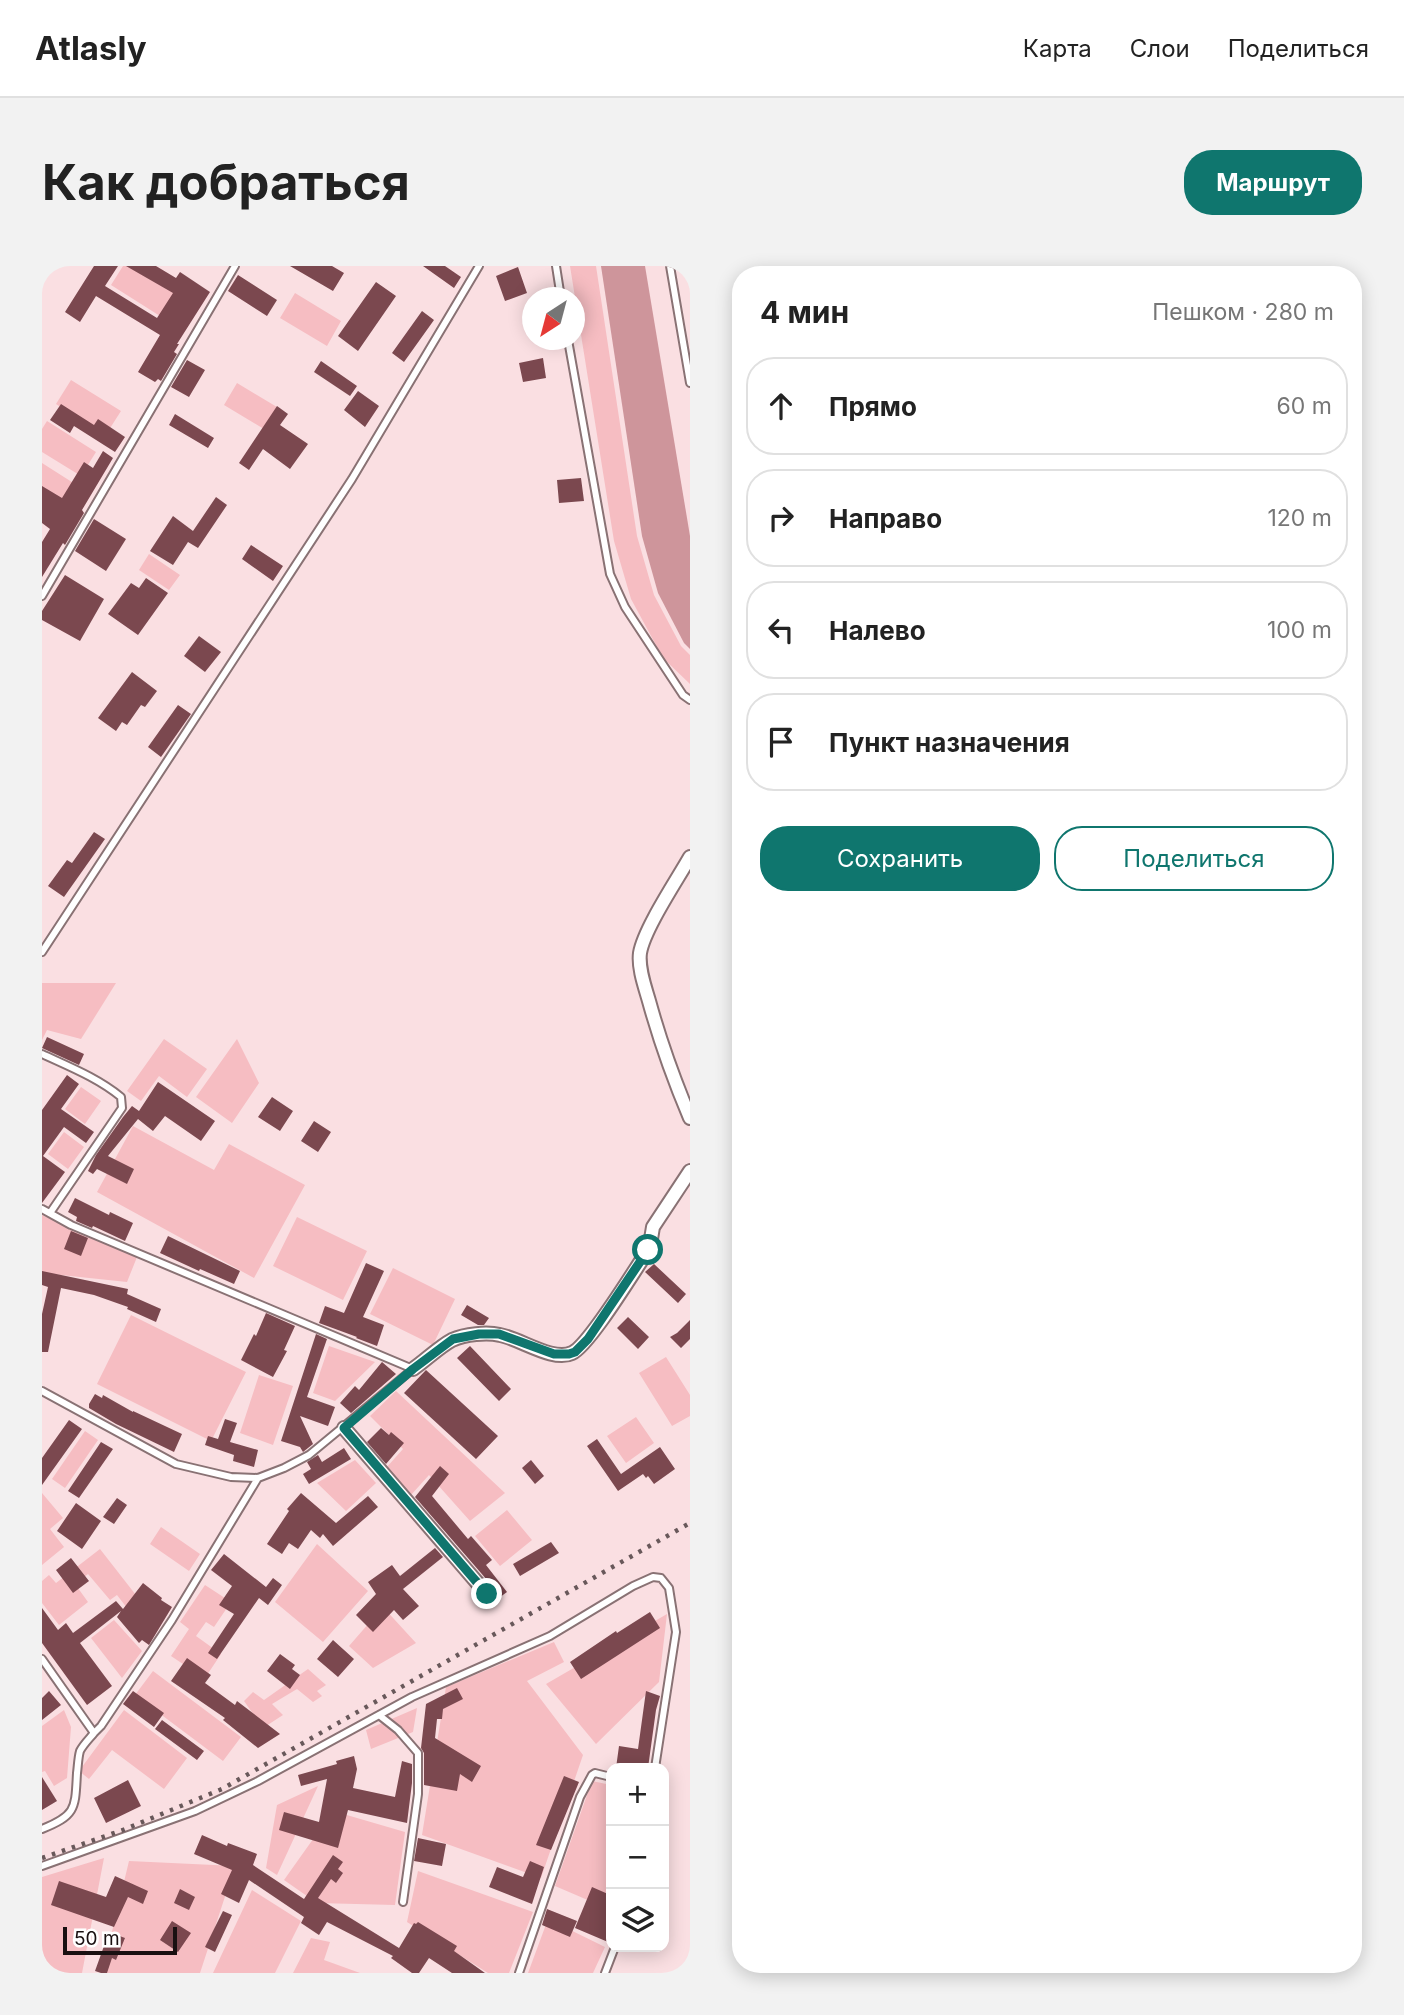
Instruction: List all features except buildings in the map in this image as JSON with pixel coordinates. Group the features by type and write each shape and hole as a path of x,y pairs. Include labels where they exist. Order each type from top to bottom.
{"street":[{"path":"690,857 645,938 640,954 644,985 654,1020 690,1118"},
{"path":"413,1369 453,1339 479,1334 499,1334 554,1354 575,1352 588,1339 648,1250 653,1227 690,1171"},
{"path":"344,1428 487,1594"}],"lane":[{"path":"42,596 235,266"},
{"path":"42,952 352,479 479,266"},
{"path":"556,266 559,287"},
{"path":"670,266 687,348 690,383"},
{"path":"570,350 610,574 625,607 683,695 690,701"},
{"path":"42,1054 112,1089 121,1097 122,1108 50,1213"},
{"path":"42,1209 84,1230 413,1369 309,1455 258,1478 232,1477 176,1464 42,1391"},
{"path":"42,1829 61,1821 70,1813 76,1802 81,1749 102,1726 172,1620 258,1478"},
{"path":"42,1866 195,1811 258,1781 412,1697 550,1636 653,1577 661,1578 669,1588 676,1632 656,1763"},
{"path":"42,1660 94,1733"},
{"path":"379,1715 411,1743 418,1754 418,1794 403,1902"},
{"path":"519,1973 580,1797 592,1775 595,1773 606,1776"},
{"path":"605,1973 613,1952"}],"shaded area":[{"path":"123,266 136,266 175,291 160,316 111,285"},
{"path":"570,266 596,266 637,536 654,595 681,646 690,655 690,684 663,658 631,599 614,541 583,350 585,287 573,287"},
{"path":"601,266 645,266 690,536 690,649 684,643 658,593 642,536"},
{"path":"295,293 341,321 327,346 280,318"},
{"path":"71,380 121,411 105,436 56,404"},
{"path":"237,383 277,407 264,429 224,405"},
{"path":"47,421 96,452 81,476 42,452 42,429"},
{"path":"42,463 75,484 59,509 42,498"},
{"path":"149,554 180,575 169,590 139,570"},
{"path":"42,983 116,983 81,1039 47,1030 42,1040"},
{"path":"164,1039 207,1069 187,1097 159,1076 141,1101 127,1091"},
{"path":"237,1039 259,1083 232,1123 196,1097"},
{"path":"81,1087 101,1101 85,1124 65,1109"},
{"path":"133,1126 214,1170 229,1144 305,1185 254,1278 97,1192"},
{"path":"64,1132 84,1147 68,1169 48,1154"},
{"path":"42,1215 137,1257 127,1282 42,1273"},
{"path":"297,1217 367,1251 343,1300 273,1266"},
{"path":"393,1268 455,1299 433,1345 370,1314"},
{"path":"131,1315 246,1372 211,1441 97,1384"},
{"path":"329,1346 375,1362 335,1401 313,1393"},
{"path":"666,1357 690,1395 690,1416 672,1426 639,1373"},
{"path":"259,1375 293,1386 273,1445 240,1433"},
{"path":"396,1391 505,1493 470,1521 429,1475 411,1495 386,1468 403,1449 370,1416"},
{"path":"636,1417 654,1443 626,1463 607,1436"},
{"path":"85,1431 98,1440 65,1488 52,1479"},
{"path":"355,1460 376,1483 346,1511 317,1483"},
{"path":"42,1493 63,1518 50,1529 64,1547 42,1565"},
{"path":"507,1510 532,1540 500,1566 475,1536"},
{"path":"161,1527 200,1554 189,1571 150,1544"},
{"path":"317,1544 368,1591 323,1642 275,1602"},
{"path":"100,1549 139,1599 127,1608 117,1595 110,1600 88,1574 75,1584 88,1602 59,1625 42,1603 42,1581 49,1575 56,1583"},
{"path":"205,1585 231,1602 214,1627 206,1622 196,1636 221,1654 207,1675 171,1656 189,1629 180,1622"},
{"path":"383,1607 416,1643 373,1668 349,1646"},
{"path":"667,1614 659,1682 596,1744 546,1684"},
{"path":"114,1620 142,1651 122,1678 91,1638"},
{"path":"554,1642 564,1662 527,1681 583,1755 541,1878 422,1835 446,1687"},
{"path":"308,1669 326,1685 317,1691 322,1696 313,1702 297,1689 272,1704 283,1715 263,1728 244,1701 253,1692 264,1700"},
{"path":"153,1671 241,1737 223,1761 135,1695"},
{"path":"417,1708 413,1732 371,1749 366,1730"},
{"path":"64,1710 71,1727 67,1778 54,1786 45,1771 42,1772 42,1726"},
{"path":"124,1710 187,1758 164,1789 112,1750 89,1779 79,1771"},
{"path":"592,1781 606,1784 606,1908 555,1886"},
{"path":"318,1786 277,1875 266,1868 277,1805"},
{"path":"333,1811 405,1832 395,1905 317,1903 284,1880"},
{"path":"104,1858 82,1973 42,1973 42,1877"},
{"path":"129,1861 235,1866 200,1973 102,1973"},
{"path":"418,1871 533,1912 509,1973 488,1973 407,1922"},
{"path":"252,1890 301,1921 275,1973 213,1973"},
{"path":"548,1919 605,1947 593,1973 528,1973"},
{"path":"311,1938 330,1942 324,1960 360,1973 293,1973"}],"railway":[{"path":"42,1858 123,1830 222,1789 690,1523"}],"route":[{"path":"487,1594 344,1428 453,1339 479,1334 499,1334 554,1354 575,1352 588,1339 648,1250"}]}
